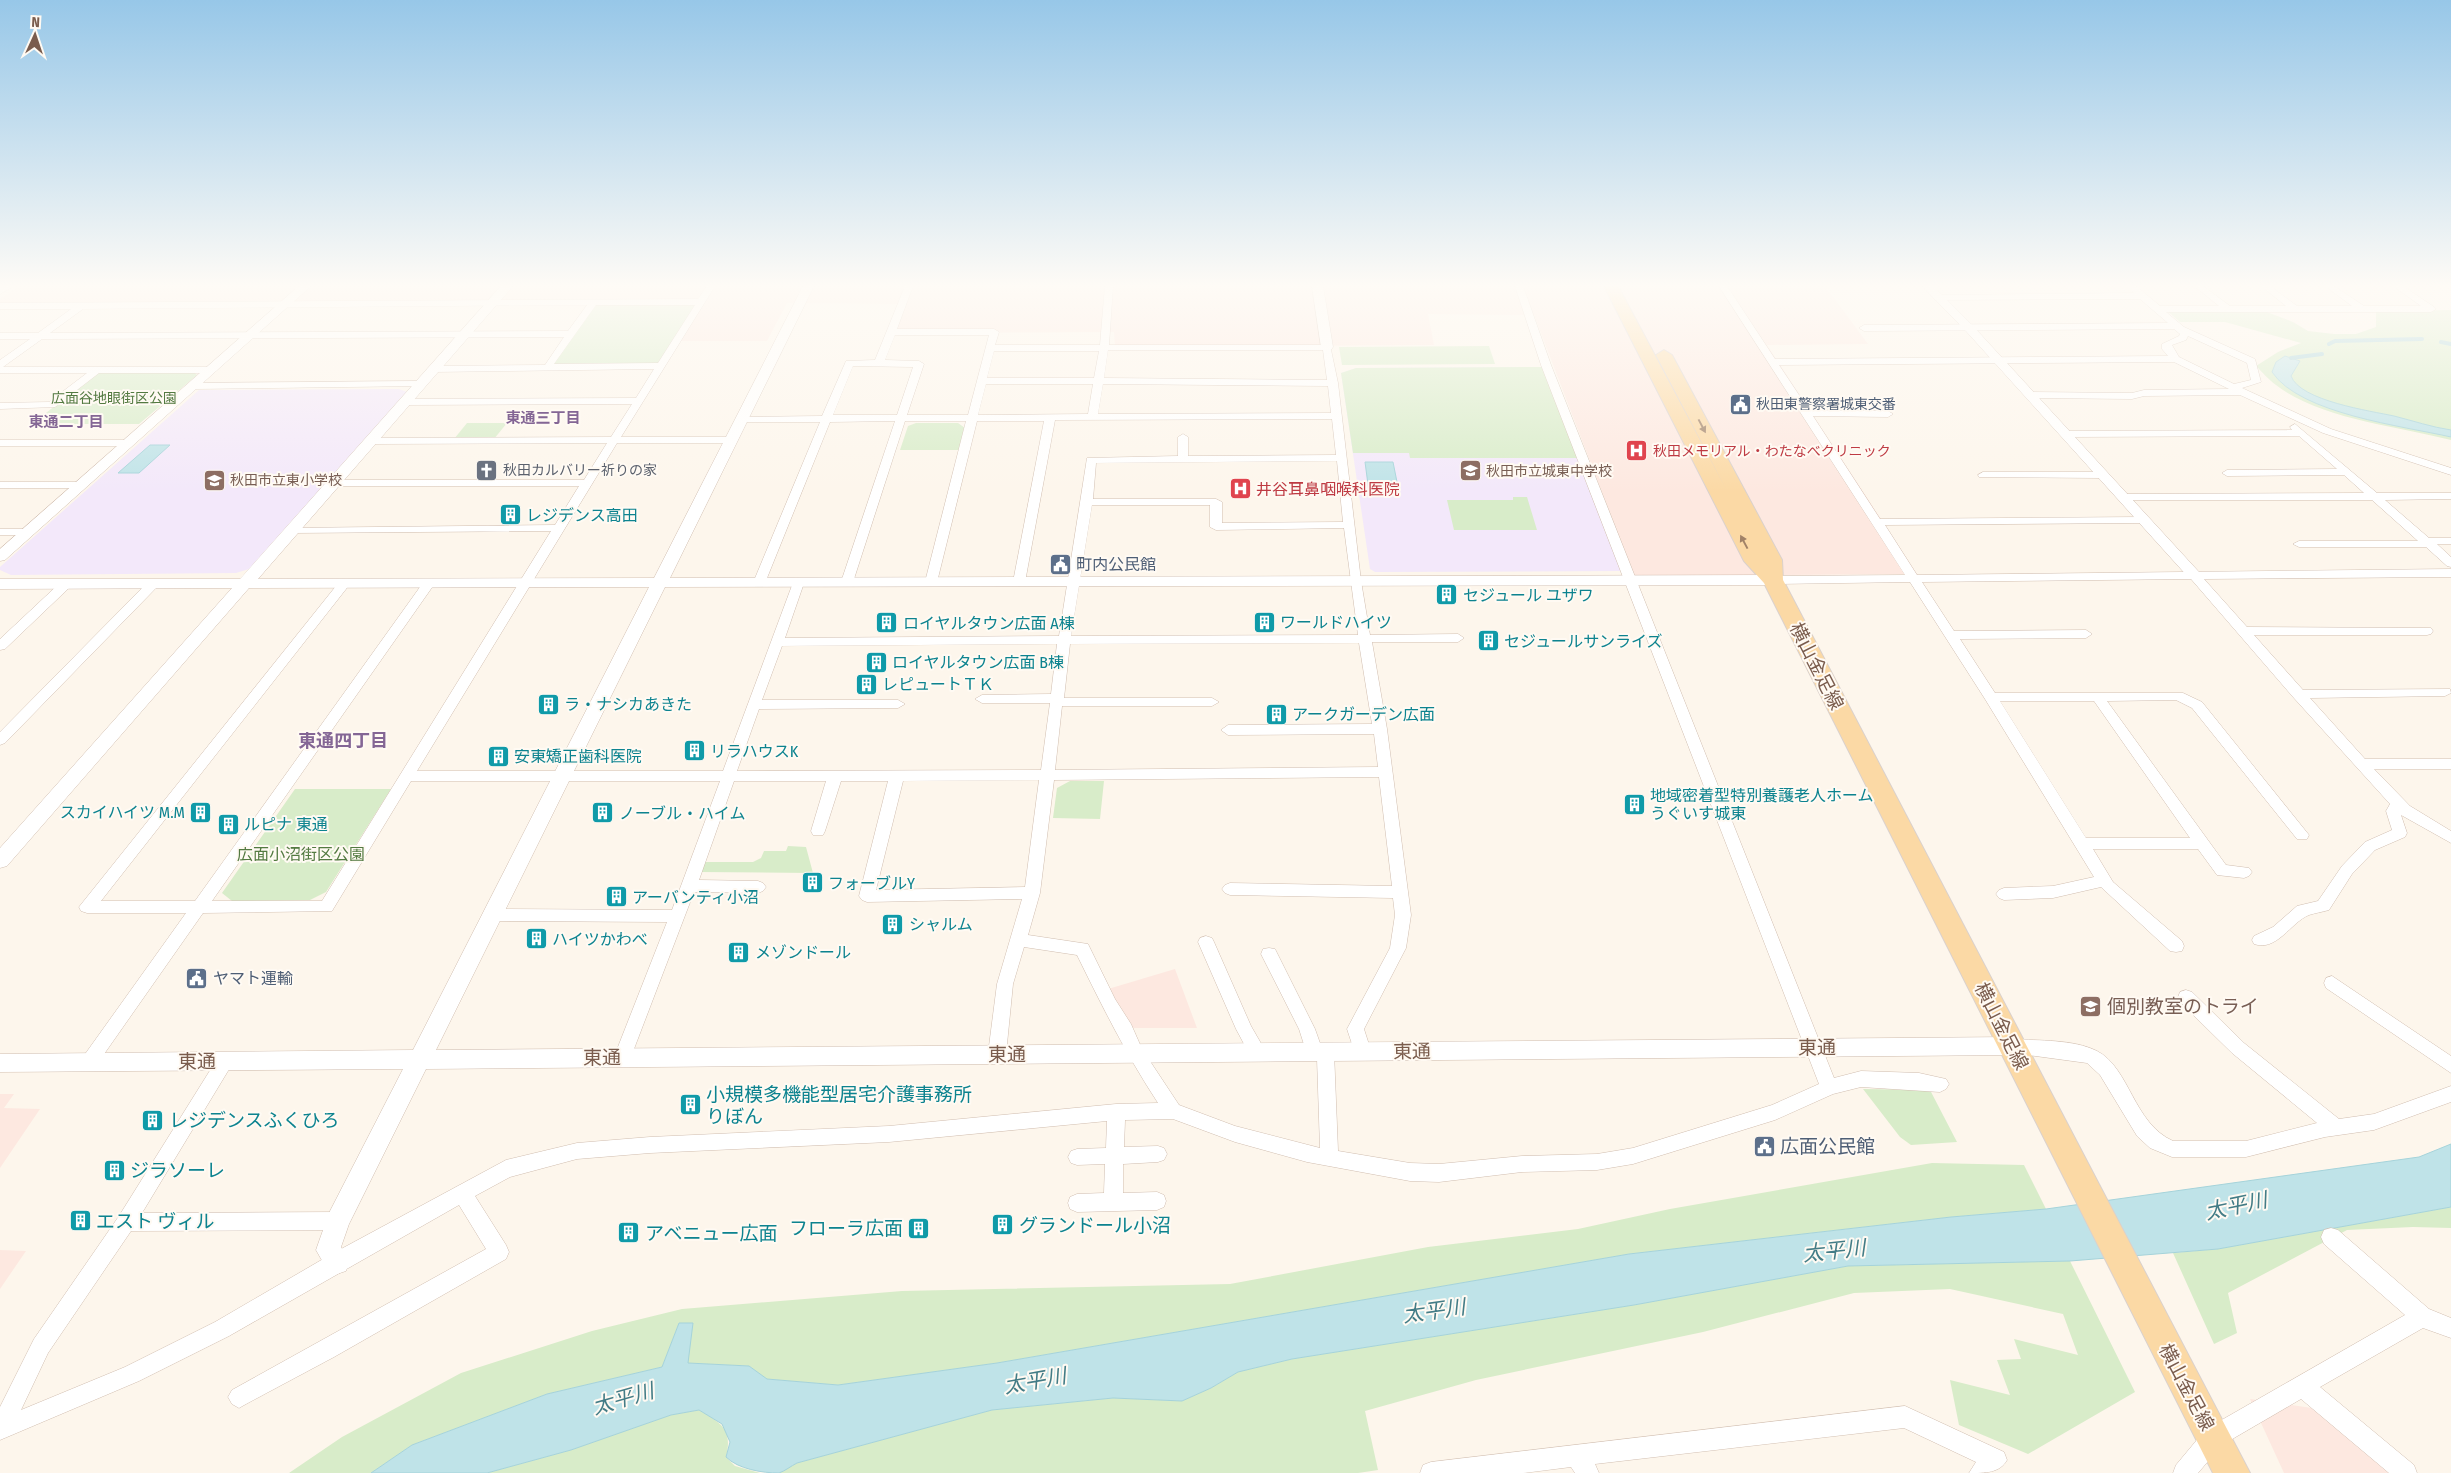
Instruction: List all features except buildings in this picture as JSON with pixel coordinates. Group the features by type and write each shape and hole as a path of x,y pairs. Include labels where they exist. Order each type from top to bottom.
{"main road":[{"name":"横山金足線","path":"1647,355 1754,561 1773,580 2232,1473"},
{"name":"横山金足線","path":"1664,355 1772,560 1773,580"},
{"path":"1672,404 1690,404"}],"street":[{"path":"0,365 14,355"},
{"path":"0,557 229,355"},
{"path":"0,862 445,355"},
{"path":"547,368 556,355"},
{"path":"344,584 87,907 326,907 558,528 668,355"},
{"path":"336,1262 328,1250 338,1221 774,355"},
{"path":"879,363 882,355"},
{"path":"931,582 970,418 988,355"},
{"path":"1092,418 1103,355"},
{"path":"1328,355 1337,416 1347,525 1380,729 1403,926 1398,948 1355,1029 1362,1051"},
{"path":"1542,355 1629,580 1829,1087"},
{"path":"1767,355 1991,697 2108,886 2176,946"},
{"path":"1993,355 2194,575 2361,764 2405,810 2451,838"},
{"path":"2172,355 2176,359 2277,409 2328,431 2451,472"},
{"path":"2030,395 2132,396 2144,393 2235,393 2237,389 2256,382 2252,361 2238,355"},
{"path":"1772,362 2176,359"},
{"path":"759,583 849,363 919,364 847,582"},
{"path":"432,369 661,366"},
{"path":"0,370 212,370"},
{"path":"0,406 51,405 97,370"},
{"path":"981,381 1332,383"},
{"path":"193,386 419,384"},
{"path":"403,402 639,401"},
{"path":"2277,409 2345,472 2451,563"},
{"path":"1805,413 1888,414"},
{"path":"742,419 1337,416"},
{"path":"1019,582 1050,418"},
{"path":"2066,434 2301,433"},
{"path":"1183,459 1184,437"},
{"path":"369,441 732,440"},
{"path":"0,444 127,443"},
{"path":"997,1054 1004,984 1032,893 1049,774 1064,642 1087,502 1091,460 1341,458"},
{"path":"2227,473 2345,472"},
{"path":"1982,475 2103,475"},
{"path":"332,483 587,483"},
{"path":"0,485 80,485"},
{"path":"2123,497 2451,496"},
{"path":"1087,502 1216,502 1216,527 1347,525"},
{"path":"1877,522 2143,520"},
{"path":"291,530 558,528"},
{"path":"0,532 28,532"},
{"path":"2299,544 2428,543 2451,540"},
{"path":"0,584 1913,580 2451,573"},
{"path":"89,1062 429,583"},
{"path":"623,1058 678,916 798,583"},
{"path":"0,646 66,584"},
{"path":"0,740 153,584"},
{"path":"2243,631 2427,631"},
{"path":"1950,635 2086,634"},
{"path":"776,642 1064,642 1458,638"},
{"path":"2298,694 2445,692"},
{"path":"2097,696 2222,871 2244,872"},
{"path":"1991,697 2178,696 2197,704 2302,835"},
{"path":"982,699 1212,702"},
{"path":"754,705 898,704"},
{"path":"1228,730 1380,729"},
{"path":"2361,764 2451,764"},
{"path":"405,776 835,776 1384,772"},
{"path":"897,775 867,896 1032,893"},
{"path":"818,831 835,776"},
{"path":"2260,940 2279,931 2302,910 2323,906 2347,870 2370,846 2400,833 2393,811 2398,802"},
{"path":"2083,844 2202,843"},
{"path":"2004,894 2053,892 2105,880"},
{"path":"689,886 758,887"},
{"path":"1230,889 1400,892"},
{"path":"493,915 678,916"},
{"path":"1019,940 1082,949 1109,1004 1125,1030 1135,1053 1174,1111"},
{"path":"1206,942 1244,1029 1257,1052"},
{"path":"1269,954 1320,1052 1329,1157"},
{"path":"2332,983 2451,1066"},
{"path":"2186,997 2238,1048 2337,1128"},
{"path":"2013,1046 2071,1052 2092,1058 2106,1070 2143,1130 2156,1142 2172,1149 2246,1148 2374,1122 2451,1094"},
{"name":"東通","path":"0,1062 2013,1046"},
{"path":"0,1429 41,1346 126,1222 225,1061"},
{"path":"0,1429 132,1374 222,1329 336,1262 506,1169 577,1151 650,1145 889,1134 1116,1112 1174,1111 1235,1134 1329,1157 1410,1172 1439,1173 1522,1164 1596,1162 1633,1156 1775,1112 1829,1087 1861,1079 1919,1081 1940,1084"},
{"path":"1113,1201 1116,1112"},
{"path":"1077,1158 1158,1154"},
{"path":"239,1397 327,1350 499,1252 462,1193"},
{"path":"1077,1203 1113,1201 1157,1202"},
{"path":"126,1222 338,1221"},
{"path":"2331,1237 2422,1317 2451,1328"},
{"path":"2184,1473 2214,1437 2422,1317"},
{"path":"2302,1386 2406,1473"},
{"path":"1431,1473 1905,1417 1996,1460 1980,1473"},
{"path":"1575,1455 1588,1473"}],"shaded area":[{"path":"1549,355 1773,355 1917,574 1634,576"},
{"name":"秋田市立城東中学校","path":"1544,367 1622,571 1375,572 1370,569 1341,373 1356,368"},
{"name":"秋田市立東小学校","path":"399,389 407,392 249,569 236,573 11,575 0,570 0,567 199,390"},
{"path":"1175,969 1197,1028 1131,1028 1108,989"},
{"path":"0,1094 14,1094 4,1108 40,1109 0,1168"},
{"path":"0,1250 26,1251 0,1289"},
{"path":"2250,1399 2312,1408 2390,1473 2284,1473"}],"green space":[{"path":"557,355 668,355 661,366 547,368"},
{"path":"1340,355 1492,355 1495,364 1342,365"},
{"path":"2274,355 2451,355 2451,440 2360,420 2314,406 2294,397 2276,385 2256,366"},
{"path":"1544,367 1578,458 1410,458 1409,453 1353,453 1341,373 1356,368"},
{"name":"広面谷地眼街区公園","path":"99,371 194,372 197,375 139,424 32,424"},
{"path":"467,423 507,423 494,439 454,439"},
{"path":"916,423 958,423 965,428 959,450 900,450 908,426"},
{"path":"1513,497 1527,497 1537,530 1454,530 1447,500 1513,500"},
{"path":"1070,781 1104,781 1100,819 1053,818 1057,788"},
{"name":"広面小沼街区公園","path":"295,789 391,789 326,892 310,900 232,901 222,893"},
{"path":"788,846 806,847 813,873 699,872 703,862 753,862 761,858 764,851 786,851"},
{"path":"1863,1089 1930,1090 1957,1142 1911,1145 1900,1137"},
{"path":"1932,1163 2024,1165 2046,1209 1951,1217 1629,1254 997,1363 838,1385 766,1379 749,1366 687,1363 693,1323 679,1323 662,1367 547,1394 412,1445 371,1473 289,1473 342,1437 461,1373 592,1331 682,1309 902,1291 1230,1284 1428,1247 1578,1229 1670,1209"},
{"path":"2451,1207 2451,1228 2413,1227 2347,1230 2228,1293 2237,1333 2214,1344 2173,1253 2218,1249"},
{"path":"2070,1261 2135,1392 2028,1454 1959,1425 1950,1380 2010,1395 1997,1360 2021,1359 2014,1339 2078,1355 2063,1314 1950,1289 1854,1293 1703,1332 1476,1380 1365,1411 1378,1470 1358,1473 778,1473 797,1463 992,1410 1113,1398 1182,1401 1211,1388 1238,1372 1292,1359 1634,1305 1848,1266"},
{"path":"699,1410 719,1423 726,1433 728,1447 726,1457 735,1466 760,1473 487,1473 571,1450 671,1415"}],"water":[{"path":"2285,356 2300,361 2291,376 2297,385 2308,392 2337,404 2451,430 2451,437 2354,416 2305,398 2286,386 2272,372 2276,362"},
{"path":"150,445 170,445 139,473 118,473"},
{"path":"1365,462 1393,462 1399,492 1369,492"},
{"name":"太平川","path":"2451,1144 2451,1207 2218,1249 2070,1261 1848,1266 1634,1305 1292,1359 1238,1372 1211,1388 1182,1401 1113,1398 992,1410 797,1463 779,1473 751,1470 731,1461 726,1457 730,1442 722,1424 699,1410 671,1415 571,1450 487,1473 371,1473 412,1445 547,1394 662,1367 679,1323 693,1323 688,1363 749,1366 767,1379 838,1385 997,1363 1629,1254 1951,1217 2046,1209 2419,1157"}],"waterway":[{"path":"2291,358 2316,355"}],"place":[{"name":"秋田東警察署城東交番","path":"1740,404"},
{"name":"秋田メモリアル・わたなべクリニック","path":"1637,451"},
{"name":"秋田カルバリー祈りの家","path":"487,470"},
{"name":"秋田市立城東中学校","path":"1470,471"},
{"name":"秋田市立東小学校","path":"214,480"},
{"name":"井谷耳鼻咽喉科医院","path":"1240,489"},
{"name":"レジデンス高田","path":"510,515"},
{"name":"町内公民館","path":"1060,564"},
{"name":"セジュール ユザワ","path":"1447,595"},
{"name":"ワールドハイツ","path":"1264,622"},
{"name":"ロイヤルタウン広面 A棟","path":"887,623"},
{"name":"セジュールサンライズ","path":"1488,641"},
{"name":"ロイヤルタウン広面 B棟","path":"876,662"},
{"name":"レピュートＴＫ","path":"866,684"},
{"name":"ラ・ナシカあきた","path":"548,704"},
{"name":"アークガーデン広面","path":"1276,714"},
{"name":"リラハウスK","path":"694,751"},
{"name":"安東矯正歯科医院","path":"498,756"},
{"name":"地域密着型特別養護老人ホーム うぐいす城東","path":"1634,804"},
{"name":"スカイハイツ M.M","path":"201,812"},
{"name":"ノーブル・ハイム","path":"603,813"},
{"name":"ルピナ 東通","path":"228,824"},
{"name":"フォーブルY","path":"812,883"},
{"name":"アーバンティ小沼","path":"616,897"},
{"name":"シャルム","path":"893,924"},
{"name":"ハイツかわべ","path":"536,939"},
{"name":"メゾンドール","path":"739,952"},
{"name":"ヤマト運輸","path":"197,978"},
{"name":"個別教室のトライ","path":"2091,1006"},
{"name":"小規模多機能型居宅介護事務所 りぼん","path":"690,1105"},
{"name":"レジデンスふくひろ","path":"153,1120"},
{"name":"広面公民館","path":"1764,1146"},
{"name":"ジラソーレ","path":"114,1170"},
{"name":"エスト ヴィル","path":"80,1221"},
{"name":"グランドール小沼","path":"1003,1225"},
{"name":"フローラ広面","path":"919,1228"},
{"name":"アベニュー広面","path":"629,1233"}],"district":[{"name":"東通三丁目","path":"543,418"},
{"name":"東通二丁目","path":"66,422"},
{"name":"東通四丁目","path":"343,741"}]}
